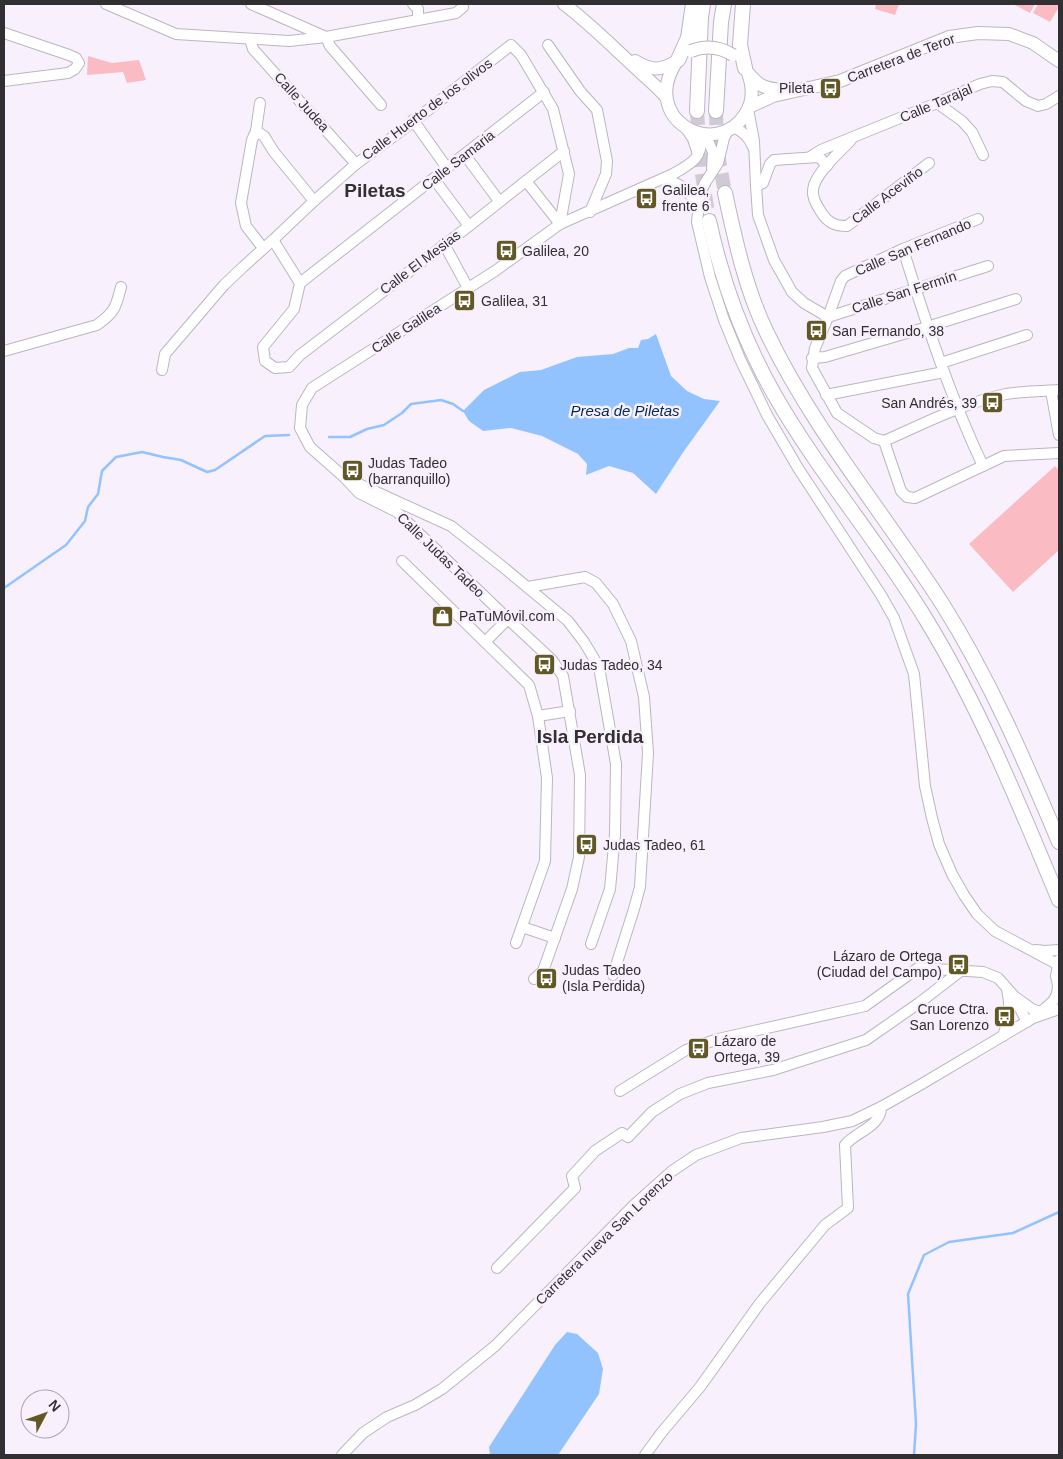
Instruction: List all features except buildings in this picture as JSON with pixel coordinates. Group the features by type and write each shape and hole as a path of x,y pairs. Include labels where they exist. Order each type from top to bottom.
{"highway":[{"path":"677,61 688,38 692,4"},
{"path":"697,111 701,17 704,4"},
{"path":"716,111 721,22 724,4"},
{"path":"743,4 740,45 747,70"},
{"path":"725,193 747,280 766,332 792,382 825,434 895,533 977,662 1008,724 1059,842"},
{"path":"709,221 714,245 727,286 748,341 774,394 808,449 877,546 926,620 959,677 990,737 1059,900"}],"main road":[{"path":"564,4 624,55 666,97"},
{"name":"Carretera de Teror","path":"749,108 773,96 840,82 949,37 978,33 1009,34 1033,42 1059,61"},
{"path":"624,55 654,69 666,67 691,51 709,47 721,49 741,61 754,80 764,87 796,91"},
{"path":"677,61 669,72 666,84 666,97 669,109 685,127 704,134 720,133 731,129 742,119 749,108 752,96 752,83 747,70"}],"street":[{"path":"106,4 176,34 289,41 326,37 456,13 463,7"},
{"path":"252,4 326,37 330,46 382,105"},
{"path":"413,4 418,9 418,19"},
{"path":"287,20 295,30 295,37 289,41"},
{"path":"4,33 76,58 79,63 75,69 68,73 4,81"},
{"name":"Calle Judea","path":"250,39 253,48 356,164"},
{"name":"Calle Huerto de los olivos","path":"162,370 165,354 224,285 314,201 356,164 511,45 521,55 544,92"},
{"path":"548,45 580,91 597,110 607,161 606,174 590,212"},
{"name":"Calle Tarajal","path":"756,186 763,183 770,164 774,160 810,157 821,150 980,84 992,81 1003,82 1026,101 1038,106 1046,104 1059,96"},
{"path":"544,92 553,109 569,174 560,224"},
{"name":"Calle Samaria","path":"300,283 544,92"},
{"path":"260,103 241,203 246,226 264,248"},
{"path":"938,103 962,121 972,132 982,155"},
{"path":"749,108 754,134 758,215 774,260 792,292 804,303 828,317"},
{"path":"413,120 448,168"},
{"path":"685,127 694,139 698,154"},
{"path":"755,156 748,136 740,130 731,129 724,138 718,163 700,194 697,206 697,222 710,277 724,320 748,377 767,415 798,468 881,595 894,618 905,644 914,674 926,786 939,844 952,874 978,914 995,931 1058,962 1056,976 1058,988"},
{"path":"256,132 264,136 274,152 314,201"},
{"path":"698,154 704,134"},
{"path":"704,134 713,152 714,158 711,174"},
{"name":"Calle Aceviño","path":"853,138 826,166 815,181 813,192 821,213 829,223 837,226 847,226 929,163"},
{"name":"Calle El Mesias","path":"300,283 294,309 263,347 265,361 275,368 289,367 300,355 469,226 564,150"},
{"name":"Calle Galilea","path":"344,477 310,447 300,428 302,405 312,388 495,271 560,224 689,166 698,154"},
{"path":"464,155 499,201"},
{"path":"810,157 818,157 826,166"},
{"path":"434,179 469,226"},
{"path":"663,179 683,186 690,193 697,206"},
{"path":"526,181 560,224"},
{"name":"Calle San Fernando","path":"812,358 841,281 845,276 978,219"},
{"path":"273,240 300,283"},
{"path":"444,244 468,288"},
{"path":"903,250 928,327 958,409 983,466"},
{"name":"Calle San Fermín","path":"828,317 988,266"},
{"path":"4,351 97,325 108,317 116,307 121,287"},
{"path":"1016,298 928,327 824,357 812,358 812,368 836,413 874,438 884,441 958,409 1009,394 1055,390 1059,435"},
{"path":"826,395 943,368 1027,335"},
{"path":"884,441 901,491 907,497 915,498 1004,456 1059,453"},
{"path":"344,477 451,526 568,621 584,642 599,667 616,764 615,834 610,889 591,944"},
{"name":"Calle Judas Tadeo","path":"344,477 359,493 397,512 552,660 563,676 580,775 579,857 572,889 543,971 534,979"},
{"path":"402,561 529,685 538,716 547,778 545,861 516,943"},
{"path":"528,587 585,576 596,583 613,604 631,641 644,697 648,753 640,887 613,975"},
{"path":"485,642 508,619"},
{"path":"538,716 570,711"},
{"path":"522,927 555,938"},
{"path":"1030,949 1059,950"},
{"path":"620,1091 686,1050 718,1040 865,1006 918,968 983,972 998,978 1033,1017"},
{"path":"497,1268 575,1188 572,1176 595,1151 622,1133 628,1137 652,1112 680,1094 708,1083 773,1070 866,1040 962,970"},
{"name":"Carretera nueva San Lorenzo","path":"342,1455 363,1433 387,1417 415,1405 442,1389 495,1346 634,1205 672,1171 696,1156 741,1138 852,1121 881,1107 1033,1017 1051,1004 1057,996 1058,988"},
{"path":"1011,992 1032,1009 1033,1017"},
{"path":"1003,1036 1008,1023 1011,992"},
{"name":"Carretera nueva San Lorenzo","path":"1033,1017 1059,1009"},
{"path":"645,1455 700,1387 760,1303 825,1225 848,1208 845,1145 848,1140 876,1121 881,1114 881,1107"}],"shaded area":[{"path":"876,4 899,4 895,15 875,9"},
{"path":"1013,4 1035,4 1030,13"},
{"path":"1038,4 1059,4 1050,22 1033,13"},
{"path":"88,56 112,63 139,60 146,80 127,83 123,72 87,75"},
{"path":"1055,466 1059,470 1059,550 1013,592 969,544"}],"water":[{"name":"Presa de Piletas","path":"656,334 671,376 687,391 704,399 720,401 656,494 633,473 609,466 586,475 587,464 578,454 542,436 511,428 483,431 469,421 463,411 484,390 520,372 541,370 577,357 613,354 629,348 638,348 641,340 648,339"},
{"path":"567,1332 577,1334 598,1353 603,1369 599,1394 558,1455 490,1455 489,1447 555,1345"}],"waterway":[{"path":"329,437 350,437 367,429 384,425 402,413 411,404 441,400 453,404 463,411"},
{"path":"4,588 66,545 85,521 88,507 98,494 102,471 116,457 142,452 181,460 207,472 215,470 265,436 289,435"},
{"path":"914,1455 916,1424 908,1294 924,1255 949,1242 1013,1233 1059,1212"}],"tunnel":[{"path":"697,111 701,167 709,221"},
{"path":"716,111 717,149 725,193"}],"place":[{"name":"Pileta","path":"830,88"},
{"name":"Galilea, frente 6","path":"646,198"},
{"name":"Galilea, 20","path":"506,251"},
{"name":"Galilea, 31","path":"465,301"},
{"name":"San Fernando, 38","path":"816,331"},
{"name":"San Andrés, 39","path":"993,403"},
{"name":"Judas Tadeo (barranquillo)","path":"352,471"},
{"name":"PaTuMóvil.com","path":"443,616"},
{"name":"Judas Tadeo, 34","path":"544,665"},
{"name":"Judas Tadeo, 61","path":"587,845"},
{"name":"Lázaro de Ortega (Ciudad del Campo)","path":"958,964"},
{"name":"Judas Tadeo (Isla Perdida)","path":"546,978"},
{"name":"Cruce Ctra. San Lorenzo","path":"1005,1017"},
{"name":"Lázaro de Ortega, 39","path":"698,1049"}],"district":[{"name":"Piletas","path":"375,190"},
{"name":"Isla Perdida","path":"590,736"}]}
